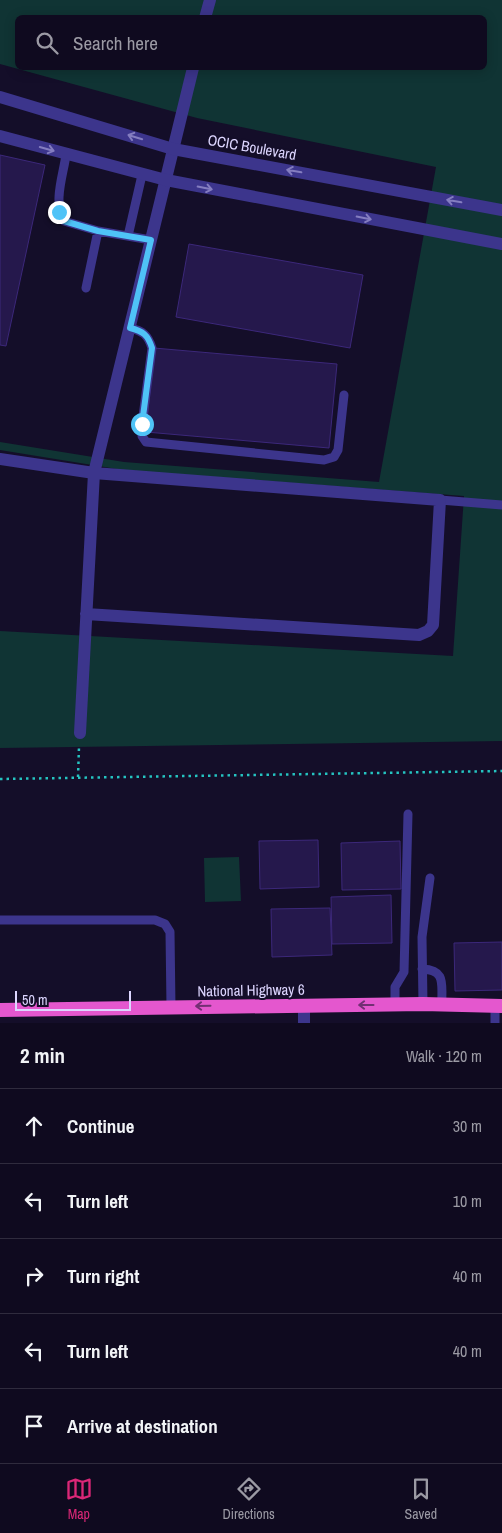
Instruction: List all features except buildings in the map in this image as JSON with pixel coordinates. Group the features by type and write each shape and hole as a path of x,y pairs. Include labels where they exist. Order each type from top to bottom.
{"highway":[{"name":"National Highway 6","path":"0,1010 423,1004 499,1006"}],"street":[{"path":"206,15 210,0"},
{"path":"80,733 94,473 193,70"},
{"name":"OCIC Boulevard","path":"0,97 173,149 502,210"},
{"path":"0,136 142,175 502,244"},
{"path":"0,459 94,473 440,500 433,625 419,635 86,614"},
{"path":"304,1006 304,1023"}],"lane":[{"path":"66,155 58,203 59,212 64,221 98,231 151,240"},
{"path":"128,236 142,175"},
{"path":"86,288 98,231"},
{"path":"130,328 140,330 148,336 152,348 142,424 142,436 146,442 324,460 334,457 338,450 344,395"},
{"path":"440,500 502,505"},
{"path":"395,1005 395,986 404,972 408,814"},
{"path":"423,1004 422,938 430,878"},
{"path":"0,920 155,920 165,924 170,932 170,1007"},
{"path":"422,969 438,972 441,982 442,1004"},
{"path":"495,1023 499,1006"}],"path":[{"path":"78,777 80,733"},
{"path":"0,779 502,771"}],"green space":[{"path":"0,0 502,0 502,741 0,748 0,631 453,656 464,496 123,470 0,450 0,442 124,462 379,482 436,167 197,118 22,70 487,70 487,15 15,15 15,68 0,64"},
{"path":"239,857 241,901 205,902 204,858"}],"route":[{"path":"59,212 64,221 98,231 151,240 130,328 140,330 148,336 152,348 142,424"}]}
